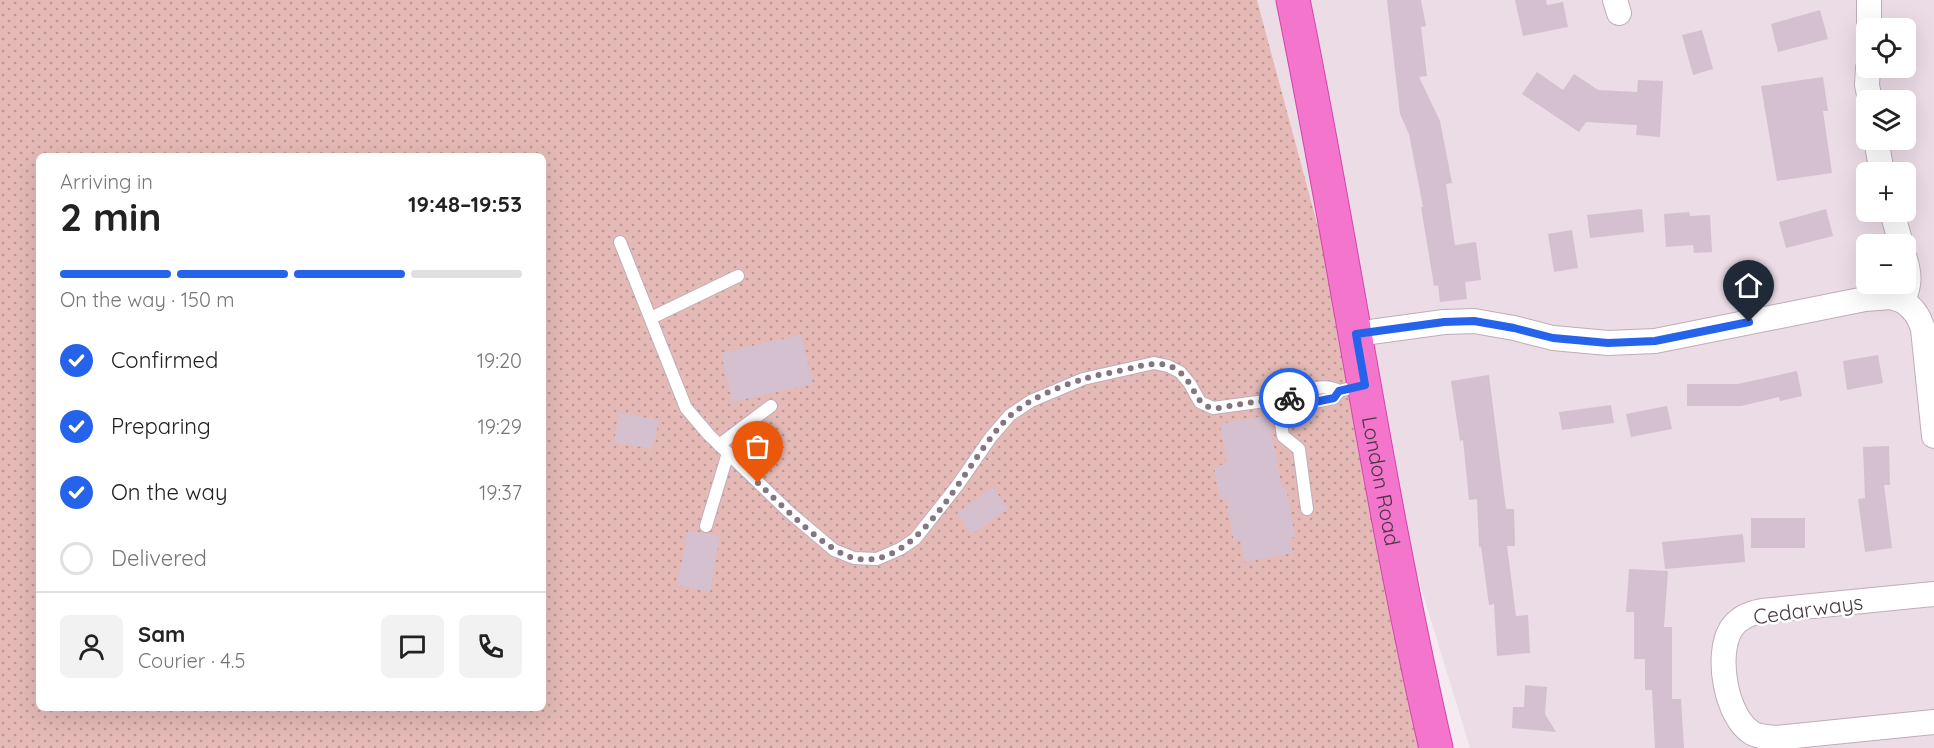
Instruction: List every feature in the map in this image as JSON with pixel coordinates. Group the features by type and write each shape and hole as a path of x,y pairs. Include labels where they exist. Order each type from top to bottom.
{"highway":[{"name":"London Road","path":"1293,0 1356,334 1352,388 1387,513 1436,748"}],"street":[{"path":"1869,0 1869,18"},
{"path":"1903,301 1906,294"},
{"path":"1356,334 1444,322 1474,321 1553,338 1608,343 1655,341 1865,299 1891,297 1903,301 1920,318 1931,379 1934,436"},
{"name":"Cedarways","path":"1934,594 1750,613 1732,628 1726,639 1724,651 1729,701 1744,726 1763,737 1775,738 1934,722"}],"lane":[{"path":"620,242 686,408 723,449 789,512 834,550 854,558 877,559 900,549 915,538 957,486 991,437 1010,416 1031,401 1083,379 1154,363 1168,366 1180,372 1200,402 1213,408 1295,397 1305,390 1332,387 1352,388"},
{"path":"651,318 738,276"},
{"path":"1277,399 1283,436 1299,449 1306,509"},
{"path":"706,526 723,449 771,406"}],"shaded area":[{"path":"0,0 1257,0 1370,420 1443,748 0,748"},
{"path":"1257,0 1934,0 1934,748 1470,748 1370,420"}],"building":[{"path":"1387,0 1421,0 1426,26 1421,27 1427,76 1419,77 1440,121 1452,183 1446,184 1455,245 1476,242 1481,280 1465,282 1467,299 1440,302 1438,285 1434,286 1421,207 1423,207 1409,134 1400,114"},
{"path":"1515,0 1546,0 1547,5 1563,2 1568,27 1523,36"},
{"path":"1820,10 1828,39 1778,52 1771,24"},
{"path":"1702,30 1713,69 1693,75 1682,35"},
{"path":"1537,72 1563,90 1574,74 1598,90 1637,92 1638,80 1663,81 1660,137 1636,135 1637,125 1586,122 1579,132 1522,94"},
{"path":"1823,77 1828,111 1823,111 1832,173 1777,181 1761,86"},
{"path":"1642,209 1644,232 1590,238 1587,215"},
{"path":"1826,209 1833,236 1786,248 1779,222"},
{"path":"1689,212 1690,216 1710,215 1712,252 1694,253 1693,245 1666,247 1664,214"},
{"path":"1572,230 1578,268 1554,272 1548,234"},
{"path":"801,335 813,384 732,402 721,353"},
{"path":"1878,355 1883,383 1847,390 1843,361"},
{"path":"1797,371 1802,396 1780,401 1779,397 1741,406 1687,406 1687,384 1738,384"},
{"path":"1489,375 1506,509 1514,509 1515,546 1507,546 1516,616 1528,615 1530,653 1497,656 1494,604 1489,605 1481,547 1479,547 1477,499 1469,500 1463,440 1460,441 1451,381"},
{"path":"1611,405 1614,423 1562,430 1559,412"},
{"path":"1667,406 1672,429 1631,437 1626,414"},
{"path":"619,413 659,420 653,449 614,442"},
{"path":"1264,416 1265,420 1269,419 1282,488 1286,487 1295,537 1290,538 1293,553 1244,562 1240,540 1234,541 1226,499 1220,500 1214,466 1227,464 1220,424"},
{"path":"1889,446 1890,485 1884,485 1892,548 1865,552 1858,499 1865,498 1863,447"},
{"path":"993,487 1008,509 972,534 957,513"},
{"path":"1751,518 1805,518 1805,548 1751,548"},
{"path":"688,531 720,536 710,592 677,585"},
{"path":"1743,534 1745,562 1665,569 1662,542"},
{"path":"1629,569 1668,571 1664,627 1672,627 1672,699 1681,699 1684,748 1655,748 1652,690 1645,690 1645,659 1634,659 1634,612 1626,612"},
{"path":"1525,685 1547,687 1545,714 1556,732 1512,728 1513,707 1524,707"}],"way so far":[{"path":"758,483 834,550 854,558 877,559 900,549 915,538 957,486 991,437 1010,416 1031,401 1083,379 1154,363 1180,372 1200,402 1213,408 1289,398"}],"route":[{"path":"1289,398 1295,397 1305,404 1334,398 1339,391 1365,385 1356,334 1379,330 1444,322 1474,321 1553,338 1608,343 1655,341 1749,322"}]}
